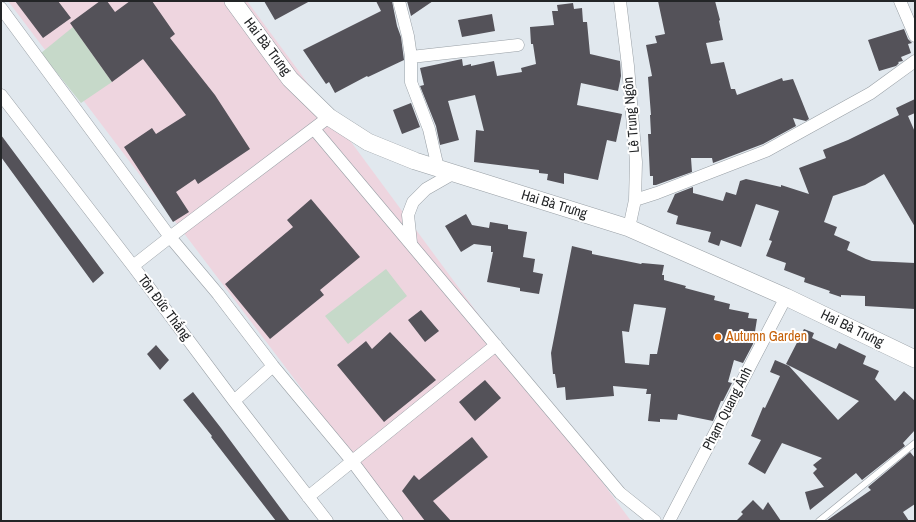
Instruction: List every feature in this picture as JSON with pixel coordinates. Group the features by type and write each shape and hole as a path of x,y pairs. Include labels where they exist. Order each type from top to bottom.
{"main road":[{"name":"Hai Bà Trưng","path":"233,1 290,79 329,117 368,142 415,161 629,228 786,297 915,359"}],"street":[{"path":"399,1 408,36 411,57 411,82 429,129 438,168"},
{"name":"Lê Trung Ngôn","path":"620,1 628,66 636,162 635,200 629,228"},
{"path":"900,1 915,36"},
{"path":"1,8 170,237 218,294 273,366 352,461 397,521"},
{"path":"411,57 518,45"},
{"path":"635,200 766,151 871,93 915,61"},
{"name":"Tôn Đức Thắng","path":"1,95 327,521"},
{"path":"133,266 329,117"},
{"path":"314,128 620,493 655,521"},
{"path":"411,243 408,215 413,202 426,189 454,173"},
{"name":"Phạm Quang Ảnh","path":"669,521 786,297"},
{"path":"308,497 496,345"},
{"path":"234,401 273,366"}],"lane":[{"path":"819,521 915,443"}],"shaded area":[{"path":"8,1 247,1 631,521 402,521"}],"green space":[{"path":"73,27 112,82 81,103 41,53"},
{"path":"386,269 407,296 348,344 325,316"}],"building":[{"path":"15,1 58,1 71,18 43,38"},
{"path":"100,1 107,1 115,12 130,1 152,1 175,34 170,38 215,95 250,149 198,184 195,179 176,192 189,212 173,222 124,147 152,128 156,134 186,115 143,59 112,82 70,23"},
{"path":"264,1 310,1 275,20"},
{"path":"376,1 392,1 397,26 401,37 404,60 368,77 367,76 335,93 329,82 326,84 303,50 381,11"},
{"path":"407,1 433,1 411,16"},
{"path":"658,1 715,1 723,40 706,43 711,64 724,62 731,89 735,89 737,95 782,78 783,81 793,79 809,119 806,121 793,118 796,126 763,144 713,163 712,158 691,158 692,172 653,185 653,176 650,176 648,134 651,134 651,115 648,77 652,76 646,45 657,43 655,36 665,34"},
{"path":"573,3 574,9 582,8 583,22 587,22 590,54 620,61 621,76 618,91 581,83 577,105 622,114 616,142 607,140 598,180 564,173 564,184 547,180 548,174 539,173 539,170 474,162 476,130 484,131 475,95 448,101 459,140 440,145 436,126 420,86 424,85 420,68 462,59 463,66 471,64 471,66 494,61 497,76 522,72 521,68 536,64 533,44 531,44 530,27 554,25 552,11 558,11 557,5"},
{"path":"492,14 495,31 462,37 458,20"},
{"path":"904,29 908,39 912,43 908,44 911,53 901,57 903,61 898,62 899,63 896,66 879,71 868,40"},
{"path":"915,99 915,113 908,116 915,132 915,227 884,174 865,185 833,196 824,222 837,227 834,235 850,242 847,250 866,259 872,261 915,263 915,309 865,306 865,296 841,295 841,297 829,293 830,291 804,282 805,278 784,270 786,263 766,256 772,241 769,240 779,211 756,204 741,247 721,240 719,246 708,242 711,232 676,224 678,216 667,212 675,194 693,187 693,193 723,201 726,192 736,195 740,181 746,179 781,187 781,185 809,194 799,168 826,158 823,150 848,140 899,115 896,108"},
{"path":"411,103 420,127 402,134 393,110"},
{"path":"1,135 104,273 93,283 1,157"},
{"path":"311,199 360,257 320,290 324,295 270,339 225,284 293,227 287,220"},
{"path":"466,214 472,225 489,228 490,222 508,225 508,229 527,232 523,257 535,259 533,272 543,274 539,294 520,291 520,288 487,282 493,252 491,252 491,246 474,244 461,252 445,226"},
{"path":"572,246 592,251 592,254 641,264 664,265 662,275 664,275 664,280 686,286 685,288 715,296 714,300 730,304 729,309 749,313 748,318 757,319 753,344 743,363 734,360 728,382 732,383 723,401 721,401 713,421 678,414 677,420 660,419 660,422 648,421 651,394 646,394 647,389 613,386 614,396 566,400 565,387 557,388 555,374 553,374 551,353","holes":["634,304 666,308 657,354 650,354 649,365 625,363 622,331 629,332"]},
{"path":"421,310 439,331 425,342 408,320"},
{"path":"804,329 814,333 812,338 836,349 839,343 866,356 863,364 879,371 875,379 895,401 904,391 915,401 915,430 903,443 905,446 862,480 856,473 810,510 805,492 824,487 813,473 817,469 813,465 822,458 782,443 765,474 748,464 761,440 751,436 763,407 765,408 780,376 770,372 775,360 789,366 838,420 859,401 786,364"},
{"path":"390,332 436,380 384,422 337,365 366,341 372,349"},
{"path":"156,345 169,360 160,370 147,354"},
{"path":"485,380 501,398 475,421 459,402"},
{"path":"193,392 290,521 276,521 183,400"},
{"path":"472,437 488,457 433,501 451,521 425,521 402,491 414,475 419,480"},
{"path":"910,452 915,458 915,504 903,512 909,521 826,521 871,490 868,487"},
{"path":"753,500 763,510 768,502 781,521 736,521 743,514 741,512"}],"place":[{"name":"Autumn Garden","path":"718,337"}]}
